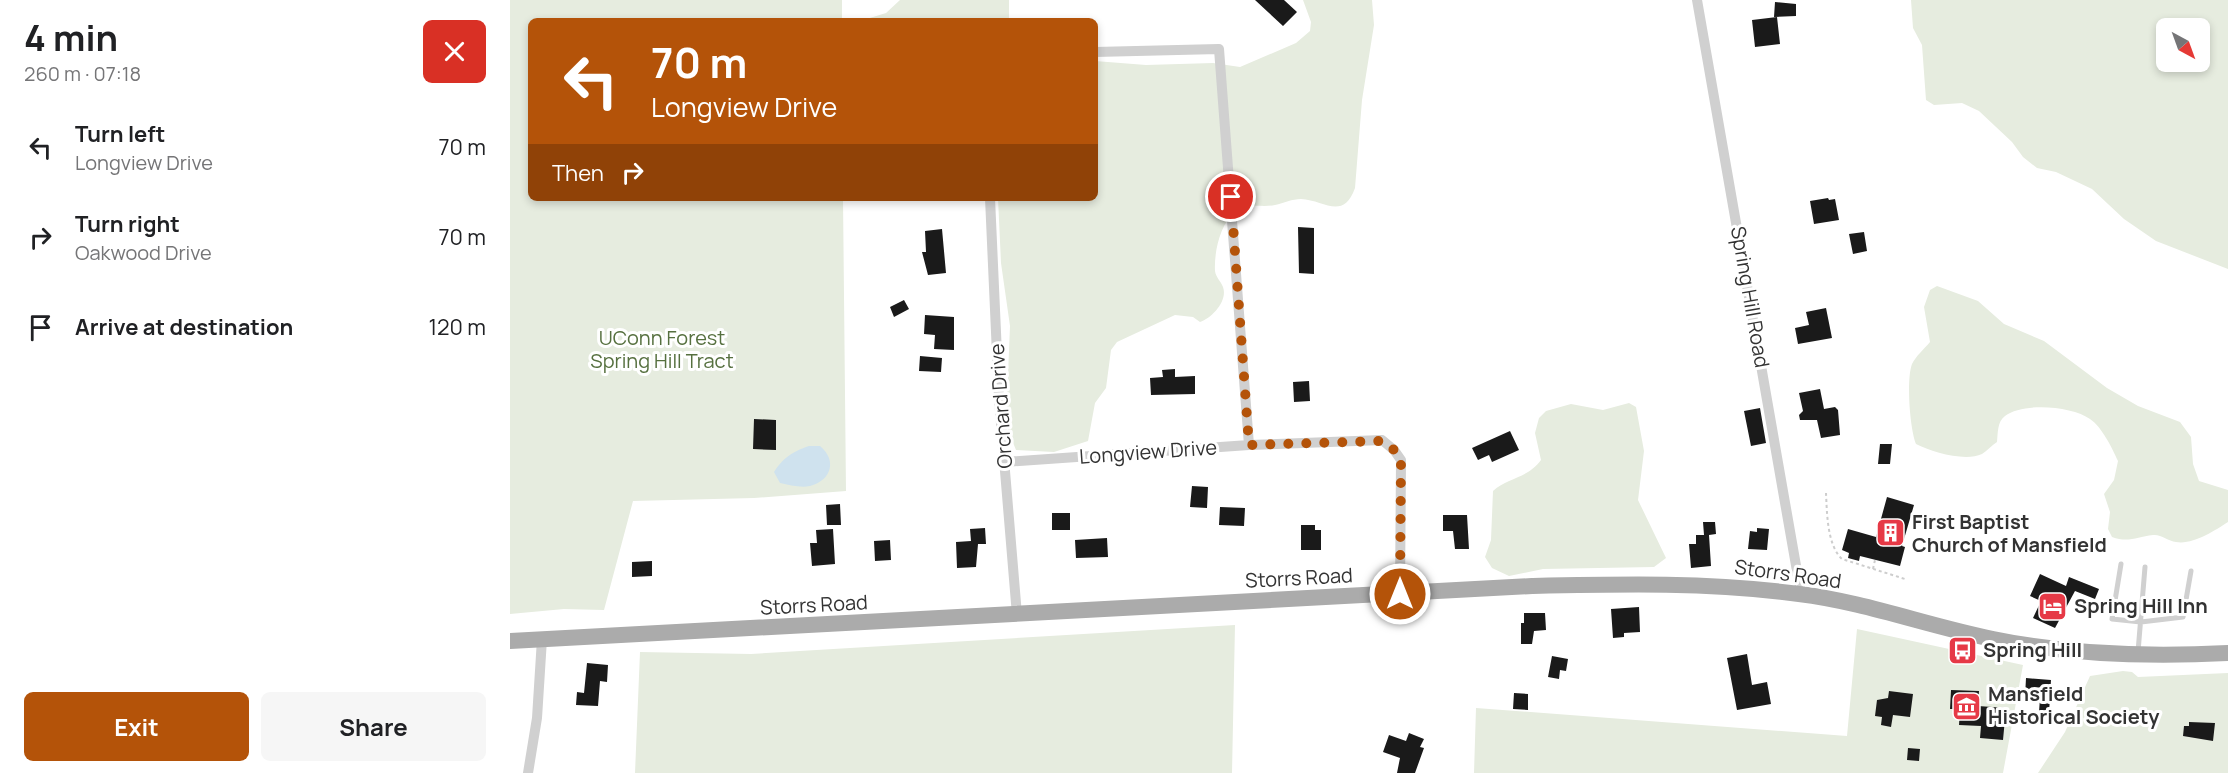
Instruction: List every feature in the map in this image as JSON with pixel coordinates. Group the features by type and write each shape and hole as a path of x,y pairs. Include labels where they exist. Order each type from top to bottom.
{"main road":[{"name":"Storrs Road","path":"510,641 1641,583 1716,586 1800,594 1849,603 1993,639 2052,650 2138,654 2228,653"}],"street":[{"name":"Spring Hill Road","path":"1697,0 1800,594"},
{"path":"1098,52 1219,49 1249,445"},
{"name":"Orchard Drive","path":"990,201 1004,462 1017,615"},
{"name":"Longview Drive","path":"1004,462 1249,445 1382,441 1394,450 1401,460 1400,594"},
{"path":"528,773 537,718 542,639"}],"lane":[{"path":"2121,564 2112,620 2141,622 2183,617 2191,572"},
{"path":"2138,654 2145,567"}],"path":[{"path":"1826,493 1827,517 1837,555 1842,560 1905,579"},
{"path":"1873,569 1875,560"}],"green space":[{"name":"UConn Forest Spring Hill Tract","path":"510,0 842,0 842,18 528,18 528,201 843,201 846,491 754,498 633,501 604,610 564,609 510,614"},
{"path":"900,0 1009,0 1009,18 870,18 886,13"},
{"path":"1303,0 1372,0 1374,25 1362,100 1355,188 1350,198 1345,204 1339,206 1298,199 1270,206 1245,207 1235,212 1225,224 1217,247 1215,271 1224,292 1221,303 1214,313 1200,322 1193,317 1175,315 1117,342 1111,350 1106,388 1095,403 1088,441 1054,452 1016,450 1006,425 1010,326 1001,263 998,201 1098,201 1098,61 1146,65 1213,63 1240,67 1296,43 1310,31 1311,22"},
{"path":"1911,0 2228,0 2228,269 2156,241 2124,219 2092,189 2056,172 2037,168 2023,157 2012,142 1979,111 1962,103 1934,105 1926,100 1922,45 1913,28"},
{"path":"1937,286 1978,301 2004,324 2044,341 2107,388 2138,406 2180,422 2191,437 2193,464 2199,481 2228,490 2228,522 2203,536 2183,542 2156,535 2128,540 2112,537 2108,529 2110,512 2104,494 2114,480 2118,461 2099,427 2090,419 2072,411 2035,407 2013,412 2001,421 1997,442 1982,454 1975,456 1949,455 1916,444 1910,404 1910,371 1918,355 1930,342 1924,307 1930,290"},
{"path":"1629,403 1636,407 1644,451 1638,500 1666,558 1654,567 1543,569 1509,576 1492,568 1485,557 1491,540 1493,491 1530,471 1541,460 1535,433 1539,418 1546,411 1571,404 1603,410"},
{"path":"1235,625 1232,773 635,773 640,652 751,654"},
{"path":"1857,629 2023,665 2003,773 1474,773 1476,708 1847,736"},
{"path":"2123,671 2132,672 2138,677 2228,673 2228,773 2038,773 2065,732 2090,676"}],"water":[{"path":"809,446 820,446 829,457 830,469 827,474 810,486 780,483 774,472 781,462 798,450"}],"building":[{"path":"1255,0 1284,0 1297,12 1283,26"},
{"path":"1775,2 1796,4 1796,16 1774,17"},
{"path":"1777,17 1780,44 1755,47 1752,20"},
{"path":"1828,198 1829,200 1835,199 1839,220 1814,224 1810,201"},
{"path":"1298,227 1314,228 1314,274 1299,273"},
{"path":"942,229 946,273 928,275 922,252 926,252 925,231"},
{"path":"1864,232 1867,251 1853,254 1849,234"},
{"path":"904,300 909,309 894,317 890,307"},
{"path":"1826,308 1832,338 1798,344 1795,328 1809,325 1806,312"},
{"path":"925,315 954,317 954,350 934,349 935,335 924,334"},
{"path":"920,356 942,358 941,372 919,371"},
{"path":"1175,369 1175,377 1195,376 1195,394 1151,395 1150,378 1163,377 1162,370"},
{"path":"1309,381 1310,401 1294,402 1293,382"},
{"path":"1820,389 1824,409 1835,407 1838,410 1840,435 1821,438 1817,420 1800,420 1799,415 1803,411 1799,393"},
{"path":"1760,408 1766,443 1751,446 1744,411"},
{"path":"754,419 776,420 776,450 753,449"},
{"path":"1510,431 1519,450 1492,462 1489,455 1478,460 1472,448"},
{"path":"1880,444 1892,444 1890,464 1878,464"},
{"path":"1192,486 1208,487 1207,508 1190,507"},
{"name":"First Baptist Church of Mansfield","path":"1887,497 1914,505 1902,546 1905,547 1900,566 1860,556 1859,561 1848,558 1849,553 1842,550 1848,529 1876,537"},
{"path":"840,504 841,525 827,525 826,505"},
{"path":"1220,507 1245,508 1244,526 1219,525"},
{"path":"1052,513 1070,513 1070,530 1052,530"},
{"path":"1443,515 1467,515 1469,549 1455,549 1453,531 1443,531"},
{"path":"1703,522 1715,522 1716,534 1709,535 1711,566 1691,568 1689,544 1696,544 1696,535 1704,535"},
{"path":"1301,525 1315,525 1315,530 1321,530 1321,550 1301,550"},
{"path":"985,528 986,544 978,544 976,567 957,568 956,542 971,541 970,529"},
{"path":"1757,528 1769,529 1767,550 1748,549 1750,531 1757,532"},
{"path":"833,529 835,564 812,566 810,543 817,543 816,530"},
{"path":"1107,538 1108,557 1076,558 1075,540"},
{"path":"890,540 891,560 875,561 874,541"},
{"path":"652,561 652,576 632,577 632,562"},
{"name":"Spring Hill Inn","path":"2040,574 2066,586 2069,577 2099,589 2095,599 2075,591 2055,628 2033,618 2041,601 2030,596"},
{"path":"1639,607 1640,632 1624,633 1624,637 1613,638 1611,609"},
{"path":"1524,613 1545,613 1546,630 1534,631 1532,644 1521,644 1521,623 1524,623"},
{"path":"1747,654 1752,685 1767,682 1771,704 1737,710 1727,658"},
{"path":"1552,656 1568,659 1566,671 1560,670 1559,679 1548,677"},
{"path":"587,663 608,665 607,682 600,681 598,706 576,705 577,692 584,693"},
{"path":"2026,678 2051,680 2049,713 2039,712 2040,698 2025,697"},
{"path":"1951,690 1979,691 1978,706 2006,708 2003,740 1980,738 1981,726 1959,725 1960,709 1950,709"},
{"path":"1889,691 1913,694 1910,717 1893,715 1891,727 1881,725 1882,717 1875,716 1877,700 1888,698"},
{"path":"1514,693 1528,694 1528,710 1513,709"},
{"path":"2189,722 2215,723 2213,741 2183,736 2184,726 2189,726"},
{"path":"1409,733 1424,739 1420,747 1424,748 1415,773 1397,773 1400,758 1383,752 1389,735 1406,741"},
{"path":"1908,748 1920,749 1919,761 1907,760"}],"place":[{"name":"First Baptist Church of Mansfield","path":"1891,533"},
{"name":"Spring Hill Inn","path":"2053,606"},
{"name":"Spring Hill","path":"1962,650"},
{"name":"Mansfield Historical Society","path":"1967,706"}],"route":[{"path":"1231,197 1249,445 1382,441 1394,450 1401,460 1400,594"}]}
